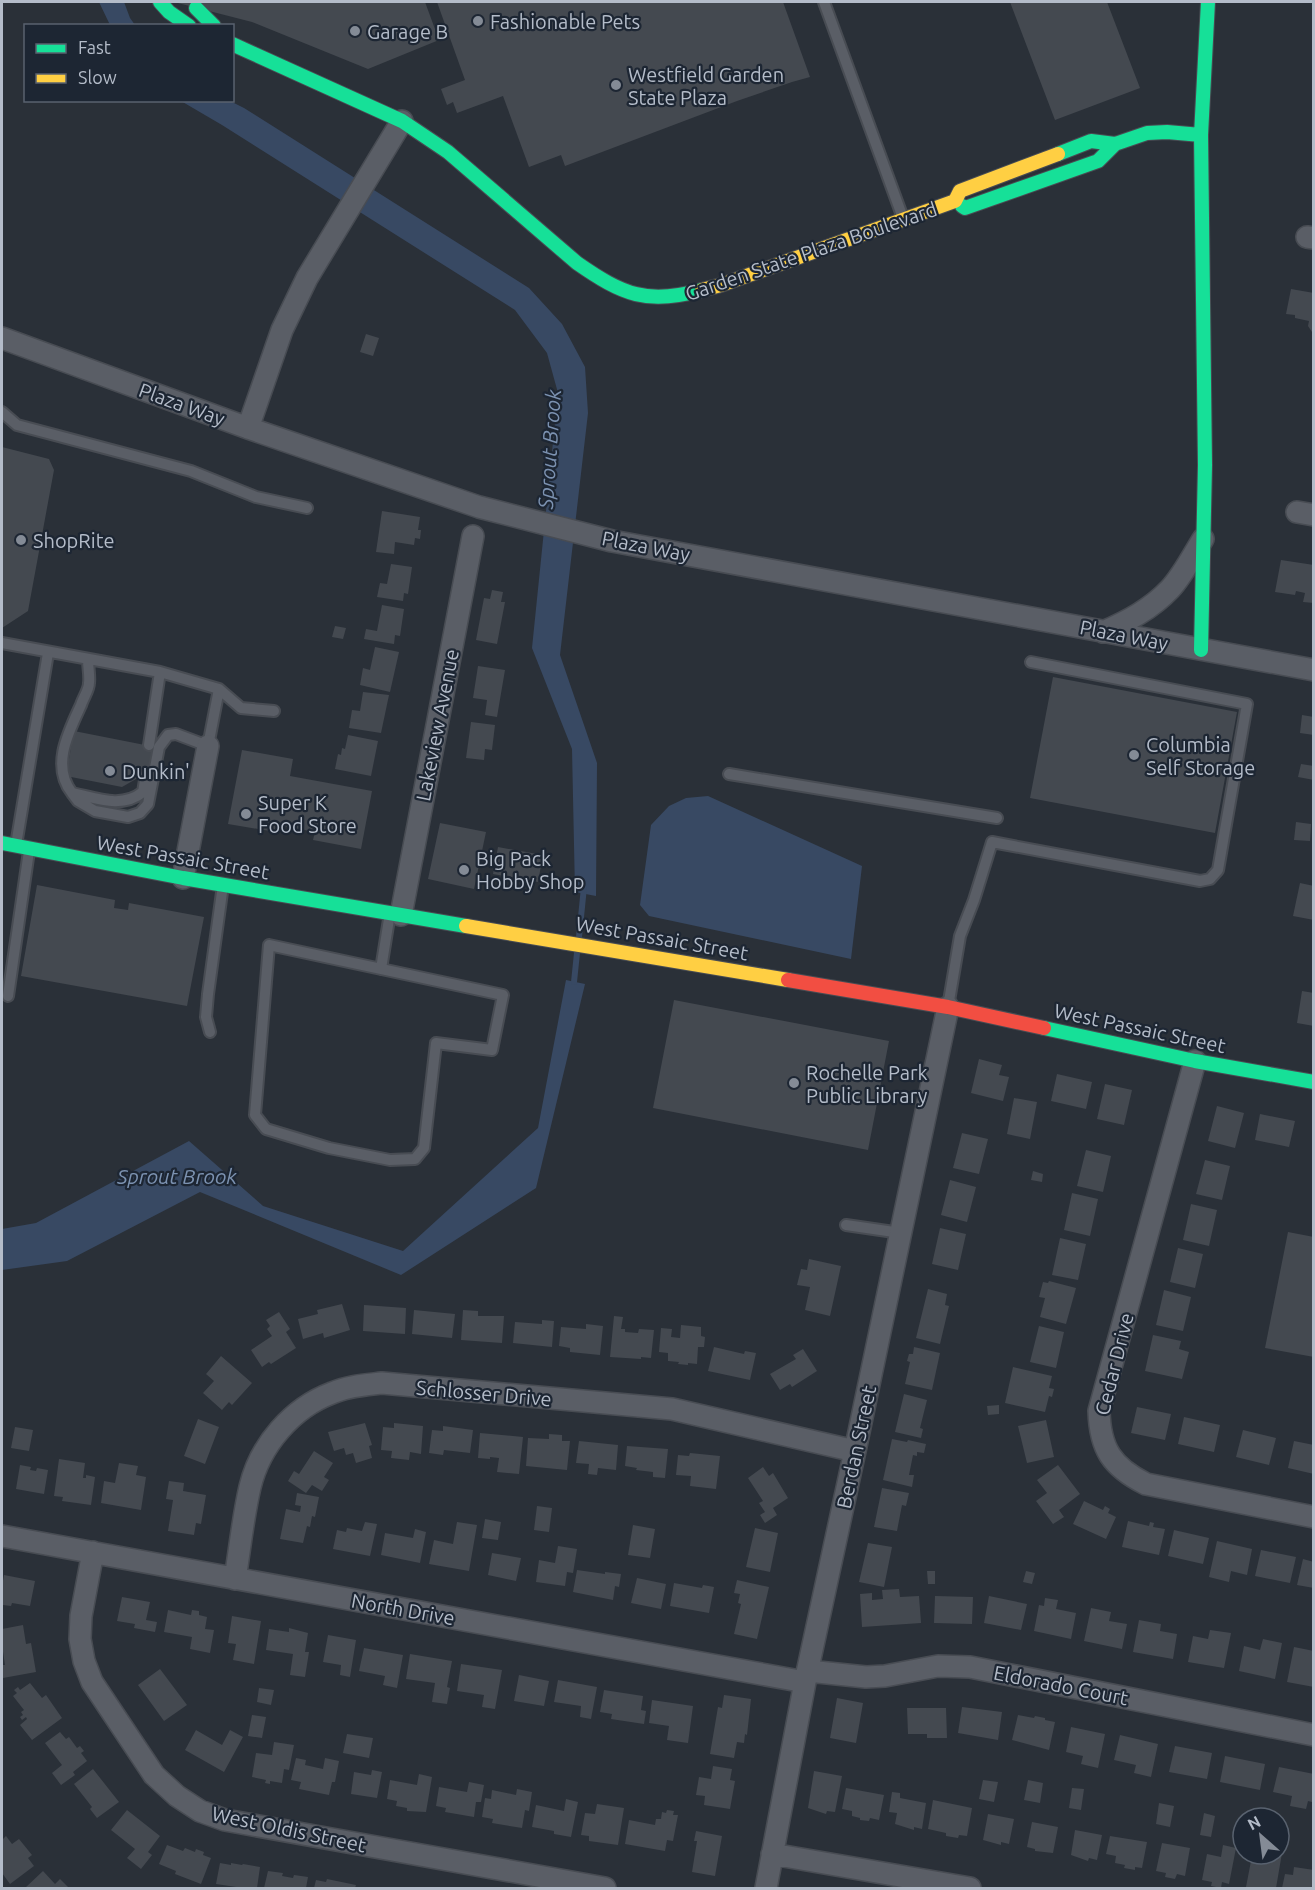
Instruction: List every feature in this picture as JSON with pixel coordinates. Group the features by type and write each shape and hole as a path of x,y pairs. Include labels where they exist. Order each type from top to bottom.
{"street":[{"path":"160,2 169,12 186,24"},
{"path":"1201,650 1205,465 1201,135 1208,2"},
{"path":"196,8 212,24"},
{"name":"Garden State Plaza Boulevard","path":"235,44 402,121 448,152 577,263 600,279 628,293 649,297 677,297 721,285 955,201 960,191 1091,141 1115,144"},
{"path":"248,428 282,330 307,278 402,121"},
{"name":"Garden State Plaza Boulevard","path":"955,201 965,208 1098,161 1115,144 1147,133 1201,135"},
{"name":"Plaza Way","path":"2,338 248,428 502,514 612,541 1314,670"},
{"name":"Lakeview Avenue","path":"396,914 473,536"},
{"path":"1103,632 1126,622 1152,605 1171,588 1203,539"},
{"path":"183,878 208,746"},
{"name":"West Passaic Street","path":"2,843 183,878 948,1006 1195,1061 1314,1082"},
{"name":"Berdan Street","path":"766,1888 806,1676 948,1006"},
{"name":"Cedar Drive","path":"1195,1061 1099,1411 1100,1430 1105,1448 1116,1464 1129,1476 1146,1484 1314,1517"},
{"name":"Schlosser Drive","path":"235,1579 250,1486 270,1442 287,1422 307,1406 331,1393 358,1385 382,1383 672,1409 855,1451"},
{"name":"North Drive","path":"2,1536 235,1579 806,1676"},
{"name":"West Oldis Street","path":"93,1552 81,1616 80,1639 84,1661 92,1682 154,1775 177,1797 200,1811 225,1820 605,1888"},
{"name":"Eldorado Court","path":"806,1676 885,1676 938,1666 970,1667 1314,1735"},
{"path":"772,1854 970,1888"}],"lane":[{"path":"824,2 903,218"},
{"path":"2,412 17,425 191,471 256,497 307,508"},
{"path":"2,643 160,672 219,689 241,708 274,711"},
{"path":"8,996 23,847 48,653"},
{"path":"88,660 90,685 67,736 62,761 62,775 65,784 78,801 95,811 128,817 140,813 148,804 159,747 168,735"},
{"path":"948,1006 960,936 992,842 1200,881 1210,879 1218,870 1247,704 1030,662"},
{"path":"160,672 150,743 176,734 208,746 219,689"},
{"path":"72,793 120,802 129,800 143,792 146,774"},
{"path":"729,774 997,818"},
{"path":"210,1032 206,1017 208,994 224,885"},
{"path":"381,969 396,914"},
{"path":"269,945 381,969 503,995 492,1050 436,1043 424,1148 415,1159 390,1160 329,1148 266,1129 255,1115 269,945"},
{"path":"846,1225 901,1233"}],"water":[{"path":"99,2 124,2 134,24 110,24"},
{"path":"183,102 232,102 244,108 529,288 562,324 585,367 588,413 560,655 597,763 596,896 575,892 572,749 532,648 558,393 547,353 515,310"},
{"path":"708,796 862,866 851,959 649,916 640,905 651,825 669,806 686,798"},
{"name":"Sprout Brook","path":"566,980 585,984 536,1188 401,1275 200,1192 67,1261 2,1270 2,1229 36,1223 189,1141 263,1206 403,1251 538,1128"}],"building":[{"name":"Garage B","path":"174,2 425,2 439,40 368,69 252,22"},
{"name":"Westfield Garden State Plaza","path":"437,2 783,2 810,77 737,101 565,166 561,155 529,167 503,96 457,113 453,102 447,105 441,89 465,80"},
{"path":"1010,2 1107,2 1140,88 1055,120"},
{"path":"1291,289 1314,293 1314,335 1308,326 1309,321 1286,314"},
{"path":"366,334 379,338 373,356 360,352"},
{"name":"ShopRite","path":"2,447 49,459 54,470 28,611 2,628"},
{"path":"382,511 420,517 418,530 421,530 420,539 415,538 414,545 395,542 394,554 376,552"},
{"path":"1281,560 1314,565 1314,603 1303,602 1305,593 1296,591 1295,595 1275,592"},
{"path":"391,564 412,567 408,594 404,593 403,601 377,597 380,583 387,584"},
{"path":"492,590 503,592 501,602 505,602 497,644 476,640 484,598 490,599"},
{"path":"382,605 404,609 400,636 395,635 394,644 364,639 366,629 377,631"},
{"path":"335,626 346,628 343,639 332,637"},
{"path":"375,647 399,652 390,692 360,685 363,668 370,670"},
{"path":"478,666 505,670 497,717 485,715 487,700 473,698"},
{"name":"Columbia Self Storage","path":"1053,677 1237,712 1215,833 1030,798"},
{"path":"363,692 389,695 381,733 349,728 352,710 360,711"},
{"path":"1302,715 1314,717 1314,735 1300,733"},
{"path":"471,722 495,725 492,750 485,749 484,760 466,758"},
{"path":"74,731 155,747 150,771 122,787 66,776"},
{"path":"348,735 378,741 371,776 335,769 338,754 341,755 342,748 345,749"},
{"path":"242,750 293,759 290,776 372,791 361,849 313,840 315,832 278,825 276,832 228,824"},
{"path":"1301,764 1314,766 1314,780 1298,777"},
{"path":"1296,822 1311,824 1310,841 1294,840"},
{"path":"440,823 486,832 474,889 428,879"},
{"path":"498,847 543,855 538,882 493,874"},
{"path":"1300,883 1314,886 1314,920 1293,916"},
{"path":"37,885 115,900 114,908 128,910 129,903 204,917 187,1006 21,976"},
{"path":"1302,991 1314,993 1314,1026 1297,1023"},
{"path":"674,1000 889,1041 868,1150 653,1108"},
{"path":"979,1059 1002,1065 999,1075 1009,1077 1003,1101 971,1093"},
{"path":"1057,1074 1092,1082 1086,1109 1051,1101"},
{"path":"1105,1084 1132,1090 1124,1125 1097,1119"},
{"path":"1014,1098 1037,1102 1030,1139 1007,1134"},
{"path":"1217,1106 1244,1113 1235,1148 1208,1141"},
{"path":"1260,1114 1295,1121 1289,1147 1255,1140"},
{"path":"962,1133 988,1139 979,1174 953,1168"},
{"path":"1086,1150 1111,1156 1103,1192 1077,1186"},
{"path":"1205,1160 1230,1166 1222,1200 1196,1194"},
{"path":"1033,1171 1043,1174 1042,1182 1031,1180"},
{"path":"950,1180 976,1187 967,1222 941,1215"},
{"path":"1072,1193 1098,1199 1090,1236 1064,1230"},
{"path":"1191,1204 1217,1210 1209,1246 1183,1240"},
{"path":"940,1228 966,1234 958,1270 932,1264"},
{"path":"1288,1232 1314,1237 1314,1357 1265,1348"},
{"path":"1060,1238 1086,1244 1078,1280 1052,1275"},
{"path":"1178,1248 1203,1254 1195,1288 1170,1282"},
{"path":"809,1259 841,1266 830,1316 805,1310 810,1287 797,1285 801,1269 807,1270"},
{"path":"1049,1281 1076,1288 1066,1324 1040,1317 1045,1298 1039,1297 1043,1282 1048,1283"},
{"path":"928,1289 947,1294 945,1305 949,1306 940,1344 916,1338"},
{"path":"1164,1290 1191,1297 1183,1331 1156,1325"},
{"path":"342,1304 350,1330 324,1338 323,1333 303,1339 298,1319 318,1314 317,1310"},
{"path":"364,1305 406,1308 405,1334 363,1331"},
{"path":"414,1310 455,1314 452,1338 412,1334"},
{"path":"463,1310 478,1311 478,1316 504,1316 502,1343 461,1340"},
{"path":"279,1312 290,1329 286,1332 296,1348 262,1367 251,1350 272,1336 267,1329 270,1326 266,1320"},
{"path":"614,1316 623,1317 621,1329 625,1329 625,1332 638,1333 639,1329 654,1330 651,1358 610,1357"},
{"path":"542,1320 554,1321 552,1347 513,1343 515,1322 542,1324"},
{"path":"586,1324 603,1326 600,1355 570,1352 570,1348 559,1346 561,1327 586,1329"},
{"path":"681,1325 701,1327 701,1336 705,1337 704,1347 698,1347 697,1364 678,1364 679,1362 668,1361 668,1353 659,1352 661,1328 672,1329 671,1337 680,1338"},
{"path":"1039,1326 1064,1332 1056,1368 1030,1362"},
{"path":"1153,1335 1181,1341 1179,1349 1189,1352 1182,1379 1145,1371"},
{"path":"714,1347 744,1354 745,1351 756,1353 750,1380 708,1371"},
{"path":"914,1347 940,1353 932,1390 905,1384 910,1362 907,1361 909,1354 913,1354"},
{"path":"803,1349 817,1371 792,1387 790,1384 780,1390 770,1374 796,1359 793,1355"},
{"path":"221,1356 252,1383 232,1405 229,1402 222,1410 203,1393 214,1381 206,1374"},
{"path":"1013,1367 1052,1376 1049,1388 1054,1389 1052,1397 1049,1396 1045,1412 1005,1403"},
{"path":"904,1394 927,1400 920,1428 923,1429 921,1438 895,1432"},
{"path":"999,1405 999,1414 988,1415 987,1406"},
{"path":"1137,1407 1171,1414 1165,1440 1131,1433"},
{"path":"1184,1417 1220,1425 1214,1452 1178,1444"},
{"path":"198,1419 219,1427 205,1464 184,1456"},
{"path":"1046,1420 1054,1457 1027,1463 1018,1426"},
{"path":"365,1423 372,1445 369,1446 372,1458 356,1463 353,1453 346,1455 344,1448 334,1451 328,1432"},
{"path":"394,1423 423,1426 421,1454 410,1452 409,1460 391,1458 392,1451 381,1450 383,1427 394,1428"},
{"path":"443,1426 473,1430 470,1453 444,1450 443,1455 429,1453 432,1430 443,1431"},
{"path":"15,1427 33,1430 29,1451 11,1448"},
{"path":"1243,1430 1276,1438 1269,1465 1236,1457"},
{"path":"480,1433 523,1437 519,1474 497,1472 499,1458 478,1458"},
{"path":"549,1434 562,1435 562,1441 570,1441 567,1470 526,1466 528,1438 549,1439"},
{"path":"892,1439 926,1444 924,1453 917,1452 917,1456 913,1455 909,1475 914,1475 912,1487 883,1480"},
{"path":"579,1441 618,1445 616,1470 598,1468 597,1475 588,1474 589,1464 576,1463"},
{"path":"1294,1441 1314,1445 1314,1474 1288,1468"},
{"path":"627,1446 668,1449 665,1478 653,1477 653,1472 625,1466"},
{"path":"314,1451 333,1463 324,1477 329,1480 322,1491 312,1485 306,1493 288,1481 294,1471 299,1474"},
{"path":"690,1453 720,1456 716,1489 690,1486 691,1476 676,1475 678,1455 689,1456"},
{"path":"59,1459 85,1463 83,1478 86,1478 86,1475 95,1477 91,1505 62,1501 63,1497 54,1496"},
{"path":"119,1463 138,1466 136,1475 146,1477 141,1510 101,1503 104,1481 115,1483"},
{"path":"20,1465 31,1467 30,1470 36,1471 37,1468 48,1470 44,1494 16,1489"},
{"path":"1058,1465 1080,1494 1059,1510 1064,1517 1053,1524 1036,1501 1047,1493 1037,1480"},
{"path":"763,1467 769,1476 773,1473 788,1498 773,1508 777,1515 765,1523 760,1515 765,1512 759,1503 763,1501 748,1478"},
{"path":"169,1481 184,1483 183,1491 206,1495 201,1524 196,1523 194,1535 168,1531 173,1500 166,1499"},
{"path":"882,1488 909,1493 906,1506 902,1505 897,1531 874,1527"},
{"path":"297,1493 319,1497 315,1517 312,1516 310,1527 307,1526 303,1543 280,1539 286,1509 300,1512 301,1506 295,1505"},
{"path":"1084,1501 1103,1510 1105,1506 1110,1509 1108,1513 1116,1517 1106,1539 1073,1524"},
{"path":"537,1506 552,1508 549,1532 534,1530"},
{"path":"485,1519 501,1522 498,1540 482,1538"},
{"path":"1128,1521 1149,1526 1150,1522 1154,1523 1153,1527 1165,1529 1159,1555 1122,1547"},
{"path":"365,1522 377,1524 370,1556 333,1549 337,1530 346,1532 347,1528 362,1531"},
{"path":"457,1522 477,1525 469,1571 429,1564 434,1540 453,1544"},
{"path":"633,1525 655,1529 650,1558 628,1555"},
{"path":"755,1528 778,1533 770,1572 746,1567"},
{"path":"415,1529 426,1532 420,1563 381,1555 385,1533 413,1538"},
{"path":"1174,1530 1209,1538 1203,1564 1168,1556"},
{"path":"1217,1541 1252,1549 1247,1575 1231,1571 1229,1582 1209,1577"},
{"path":"868,1543 892,1547 884,1587 859,1582"},
{"path":"558,1546 577,1549 573,1573 567,1572 565,1586 536,1582 539,1560 555,1563"},
{"path":"1261,1550 1296,1557 1290,1583 1255,1576"},
{"path":"492,1553 521,1558 516,1581 488,1575"},
{"path":"1303,1559 1314,1562 1314,1588 1297,1585"},
{"path":"577,1570 621,1574 619,1587 615,1586 613,1600 573,1592"},
{"path":"927,1571 935,1571 935,1584 928,1584"},
{"path":"1026,1571 1035,1573 1032,1584 1023,1582"},
{"path":"4,1575 35,1581 30,1606 12,1603 11,1606 3,1605 2,1609"},
{"path":"637,1578 666,1584 661,1609 631,1603"},
{"path":"737,1580 769,1587 757,1639 734,1634 741,1604 738,1603 740,1594 734,1593"},
{"path":"674,1583 702,1588 703,1585 714,1587 709,1613 670,1606"},
{"path":"899,1589 900,1597 919,1596 921,1623 862,1627 860,1594 872,1593 872,1600 883,1599 882,1590"},
{"path":"935,1596 973,1597 972,1624 934,1623"},
{"path":"989,1596 1027,1604 1021,1630 984,1623"},
{"path":"122,1597 150,1602 146,1620 157,1622 155,1632 134,1628 135,1624 117,1621"},
{"path":"1045,1598 1058,1600 1056,1609 1076,1613 1071,1639 1034,1631 1039,1605 1044,1606"},
{"path":"1091,1608 1111,1612 1109,1621 1127,1624 1122,1649 1084,1641"},
{"path":"168,1610 191,1615 192,1610 199,1611 199,1615 207,1617 205,1629 214,1630 210,1653 190,1649 192,1637 164,1632"},
{"path":"232,1616 261,1621 254,1664 233,1660 236,1644 228,1643"},
{"path":"1139,1620 1161,1624 1160,1631 1177,1634 1173,1659 1133,1652"},
{"path":"23,1625 26,1644 31,1643 36,1672 3,1678 2,1665 5,1665 2,1629"},
{"path":"289,1628 308,1633 305,1652 309,1652 305,1677 290,1675 293,1654 266,1650 269,1629 289,1632"},
{"path":"1210,1630 1231,1633 1224,1668 1188,1662 1193,1636 1208,1639"},
{"path":"328,1635 356,1640 350,1677 340,1675 341,1665 323,1662"},
{"path":"1263,1639 1282,1643 1275,1679 1239,1671 1244,1646 1260,1650"},
{"path":"1294,1647 1314,1651 1314,1687 1287,1682"},
{"path":"364,1648 403,1655 397,1688 383,1685 385,1676 359,1671"},
{"path":"410,1654 452,1661 447,1687 450,1688 447,1704 432,1702 435,1683 406,1679"},
{"path":"461,1664 502,1670 495,1709 482,1707 484,1695 457,1691"},
{"path":"160,1669 187,1705 164,1721 138,1685"},
{"path":"519,1675 549,1681 544,1706 514,1701"},
{"path":"558,1680 597,1687 591,1719 580,1717 581,1706 554,1702"},
{"path":"30,1683 42,1698 46,1695 62,1718 32,1740 20,1725 27,1719 26,1717 22,1720 20,1717 24,1710 13,1696 17,1693 14,1690 18,1687 20,1690"},
{"path":"259,1688 274,1690 271,1705 257,1702"},
{"path":"604,1690 643,1696 641,1710 646,1711 644,1724 611,1719 612,1714 600,1712"},
{"path":"724,1695 751,1699 747,1735 745,1734 744,1743 737,1742 734,1758 710,1754 718,1707 722,1708"},
{"path":"837,1698 863,1703 856,1743 830,1738"},
{"path":"652,1700 693,1706 688,1743 667,1740 669,1726 649,1723"},
{"path":"962,1707 1002,1712 998,1740 958,1733"},
{"path":"907,1708 946,1708 947,1738 927,1738 927,1734 908,1734"},
{"path":"252,1715 266,1717 262,1738 248,1736"},
{"path":"1018,1715 1034,1718 1035,1716 1055,1722 1049,1750 1012,1740"},
{"path":"1071,1727 1105,1734 1098,1768 1081,1764 1083,1756 1066,1752"},
{"path":"196,1730 222,1745 230,1730 243,1737 224,1772 185,1750"},
{"path":"60,1732 66,1739 69,1737 77,1748 80,1746 84,1751 81,1753 87,1761 73,1772 75,1775 61,1785 52,1773 62,1765 45,1743"},
{"path":"347,1734 373,1738 369,1758 343,1753"},
{"path":"1120,1735 1158,1744 1151,1777 1134,1773 1136,1765 1114,1760"},
{"path":"274,1742 294,1745 289,1770 284,1769 282,1783 270,1781 270,1784 265,1783 266,1780 252,1777 256,1753 272,1755"},
{"path":"1175,1746 1212,1753 1207,1779 1169,1772"},
{"path":"1225,1756 1265,1764 1260,1790 1220,1782"},
{"path":"296,1758 306,1760 305,1765 323,1769 325,1758 339,1761 335,1782 332,1782 329,1795 299,1789 301,1782 291,1780"},
{"path":"713,1766 732,1769 730,1780 735,1781 730,1809 704,1805 705,1796 696,1795 699,1777 711,1779"},
{"path":"1279,1767 1314,1774 1312,1802 1308,1801 1306,1809 1290,1806 1292,1796 1273,1792"},
{"path":"93,1769 119,1802 97,1818 90,1809 92,1807 74,1784"},
{"path":"372,1770 382,1772 377,1798 351,1794 354,1772 371,1775"},
{"path":"814,1771 842,1776 835,1812 827,1811 826,1814 808,1808"},
{"path":"419,1774 432,1777 426,1812 407,1811 407,1808 396,1806 397,1801 387,1799 390,1780 417,1785"},
{"path":"983,1780 998,1782 994,1802 979,1799"},
{"path":"1028,1780 1043,1783 1040,1803 1024,1800"},
{"path":"469,1782 484,1785 481,1802 476,1802 474,1817 445,1812 446,1808 436,1806 439,1787 467,1792"},
{"path":"846,1788 884,1795 879,1820 870,1818 869,1821 860,1820 852,1816 852,1811 842,1809"},
{"path":"1072,1788 1084,1789 1081,1810 1069,1808"},
{"path":"517,1789 532,1792 529,1811 525,1810 522,1828 492,1823 493,1819 482,1817 485,1798 491,1799 492,1790 516,1795"},
{"path":"892,1792 900,1793 900,1798 926,1803 922,1829 914,1827 914,1830 895,1824 897,1813 889,1812"},
{"path":"566,1799 578,1802 571,1837 532,1827 536,1805 564,1811"},
{"path":"933,1800 972,1808 967,1836 959,1835 958,1838 946,1836 946,1833 928,1829"},
{"path":"1159,1803 1174,1806 1170,1827 1156,1824"},
{"path":"597,1804 624,1808 618,1845 589,1841 589,1836 581,1835 585,1813 595,1814"},
{"path":"127,1810 160,1836 148,1852 152,1855 141,1869 127,1858 135,1849 111,1830"},
{"path":"667,1810 674,1811 673,1815 678,1815 673,1841 667,1840 665,1851 625,1844 629,1820 655,1825 656,1819 661,1819 662,1812 666,1813"},
{"path":"1204,1813 1215,1816 1211,1837 1200,1835"},
{"path":"988,1814 1014,1819 1009,1844 1001,1842 1001,1845 983,1840"},
{"path":"1032,1822 1058,1827 1053,1853 1035,1851 1027,1847"},
{"path":"1075,1830 1102,1835 1097,1860 1089,1858 1088,1861 1071,1855"},
{"path":"696,1831 722,1836 715,1876 692,1872 697,1841 694,1841"},
{"path":"6,1836 12,1844 19,1839 32,1855 28,1858 34,1866 10,1884 2,1873 2,1840"},
{"path":"1110,1836 1147,1842 1142,1868 1135,1867 1135,1870 1124,1868 1125,1865 1115,1863 1116,1856 1106,1854"},
{"path":"1162,1843 1190,1848 1185,1876 1177,1874 1175,1879 1165,1877 1166,1873 1156,1871"},
{"path":"167,1845 183,1851 185,1848 195,1852 196,1849 211,1858 201,1884 175,1874 176,1871 159,1864"},
{"path":"1223,1845 1231,1847 1232,1866 1229,1884 1222,1882 1221,1888 1211,1886 1212,1882 1202,1880 1207,1854 1221,1857"},
{"path":"220,1863 260,1867 257,1888 216,1884"},
{"path":"1250,1866 1280,1866 1276,1888 1246,1887"},
{"path":"1294,1867 1314,1870 1314,1888 1282,1888 1285,1874 1293,1875"},
{"path":"43,1871 55,1884 60,1879 68,1887 25,1888"},
{"path":"268,1871 283,1873 282,1876 293,1878 294,1875 308,1877 306,1888 264,1888"},
{"path":"327,1879 356,1885 355,1888 314,1888 316,1880 326,1882"}],"waterway":[{"name":"Sprout Brook","path":"579,937 584,887"},
{"name":"Sprout Brook","path":"574,982 577,953"}],"traffic: fast":[{"path":"160,2 169,12 186,24"},
{"path":"1201,135 1208,2"},
{"path":"196,8 212,24"},
{"path":"234,45 402,121 448,152 577,263 608,283 622,290 650,296 666,297 702,290"},
{"path":"1058,154 1091,141 1115,144 1147,133 1201,135 1205,465 1201,650"},
{"path":"962,206 965,208 1098,161 1115,144"},
{"path":"2,843 183,878 466,926"},
{"path":"1044,1028 1195,1061 1314,1082"}],"traffic: slow":[{"path":"702,290 955,201 960,191 1058,154"},
{"path":"466,926 788,980"}],"traffic: jam":[{"path":"788,980 948,1007 1044,1028"}],"place":[{"name":"Fashionable Pets","path":"478,21"},
{"name":"Garage B","path":"355,31"},
{"name":"Westfield Garden State Plaza","path":"616,85"},
{"name":"ShopRite","path":"21,540"},
{"name":"Columbia Self Storage","path":"1134,755"},
{"name":"Dunkin'","path":"110,771"},
{"name":"Super K Food Store","path":"246,814"},
{"name":"Big Pack Hobby Shop","path":"464,870"},
{"name":"Rochelle Park Public Library","path":"794,1083"}]}
